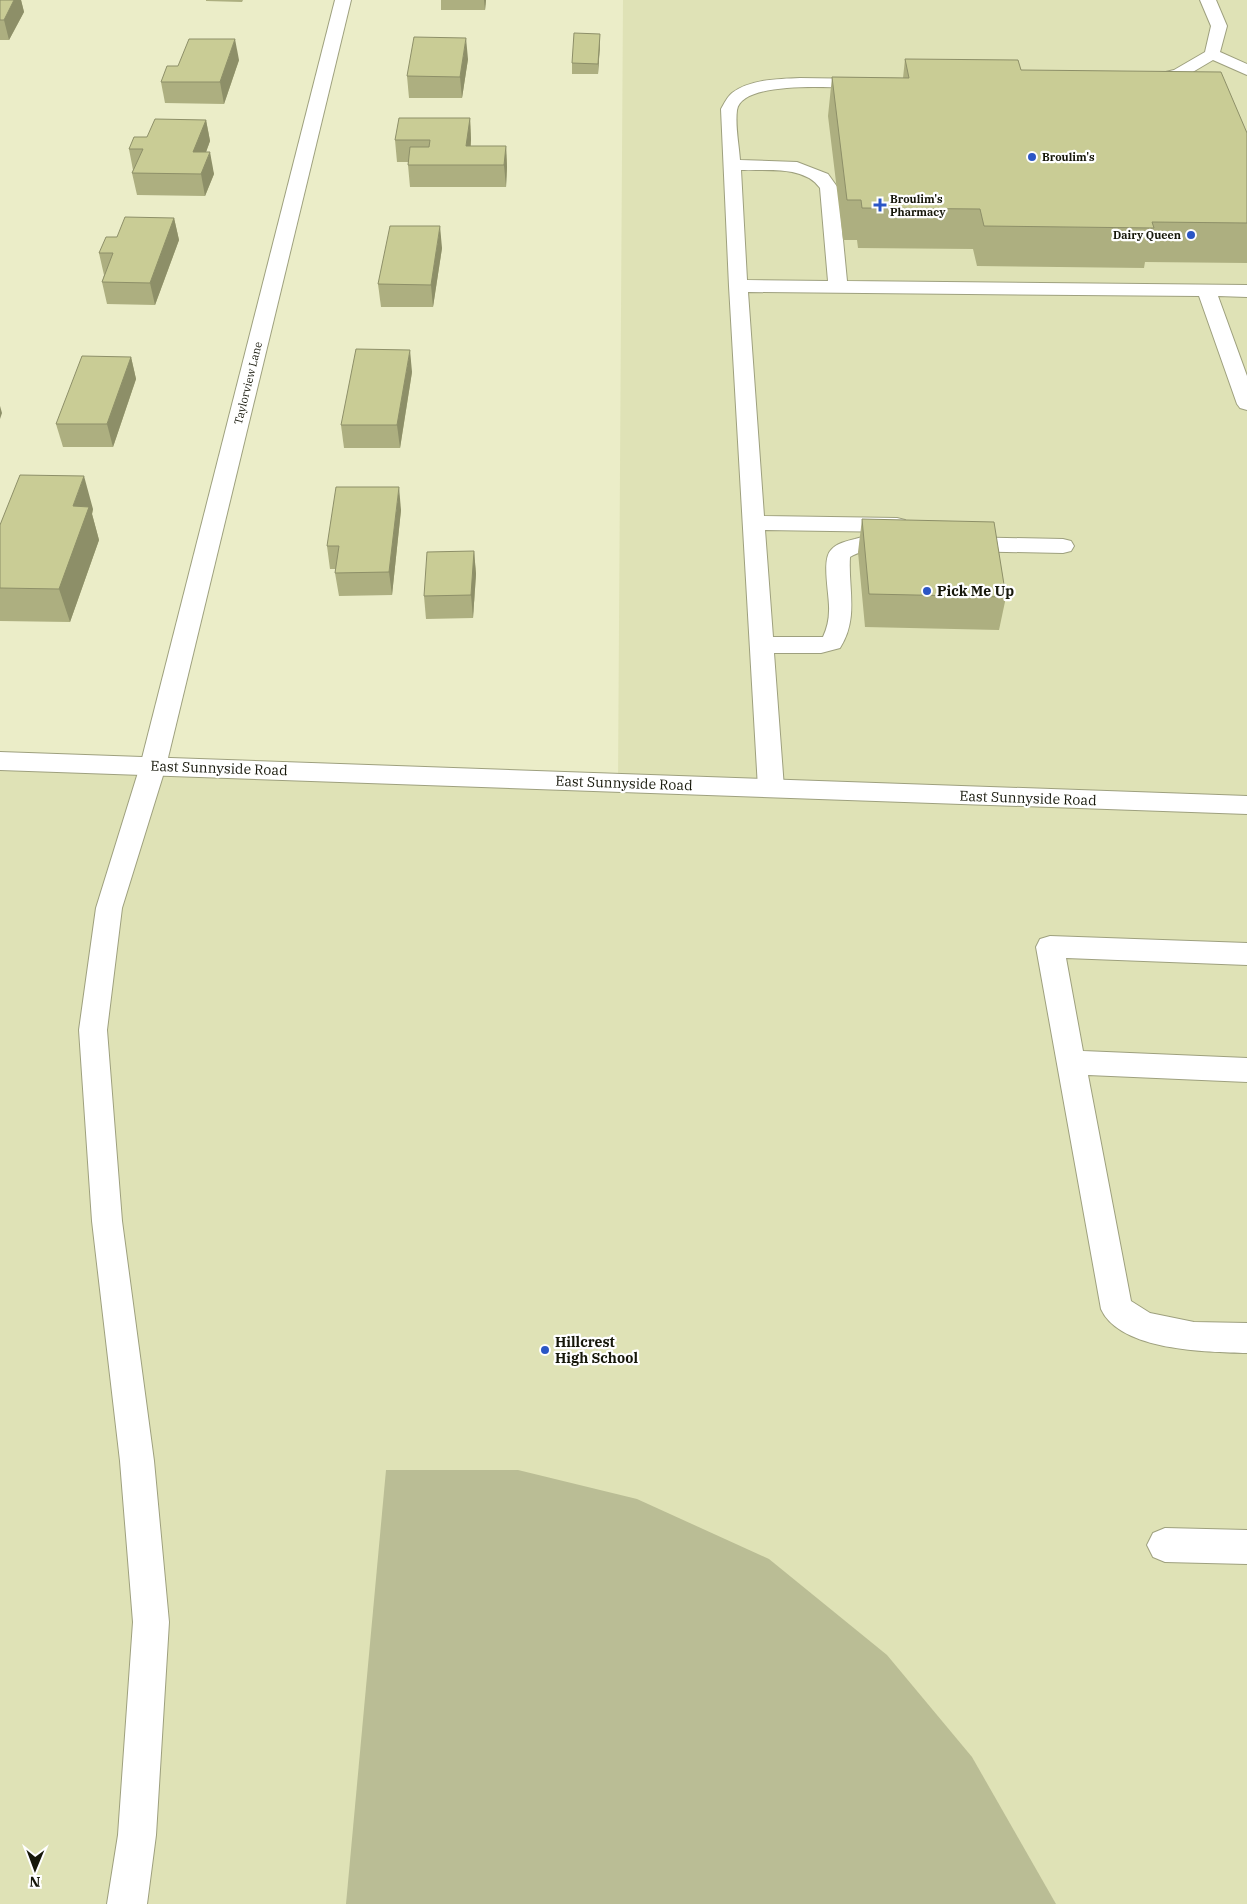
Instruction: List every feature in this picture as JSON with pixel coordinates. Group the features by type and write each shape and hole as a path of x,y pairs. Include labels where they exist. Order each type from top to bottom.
{"street":[{"name":"Taylorview Lane","path":"127,1904 136,1835 152,1622 137,1461 107,1221 93,1030 109,908 152,766 343,0"},
{"path":"1132,84 1180,73 1212,54 1219,26 1208,0"},
{"path":"1212,54 1247,70"},
{"path":"771,788 738,286 730,109 739,96 758,88 788,83 886,84"},
{"path":"732,166 797,168 822,178 829,188 838,286"},
{"path":"738,286 1247,291"},
{"path":"1207,291 1247,404"},
{"path":"754,523 932,535 1062,537"},
{"path":"762,645 821,645 832,642 840,629 842,610 837,570 839,554 849,546 932,535"},
{"name":"East Sunnyside Road","path":"0,761 1247,806"},
{"path":"1247,954 1050,947 1117,1309 1144,1326 1194,1337 1247,1338"},
{"path":"1070,1062 1247,1070"},
{"path":"1165,1545 1247,1547"}],"shaded area":[{"name":"Hillcrest High School","path":"623,0 1247,0 1247,1904 0,1904 0,761 618,783"},
{"path":"386,1470 518,1470 637,1499 769,1559 887,1655 972,1757 1056,1904 346,1904"}],"building":[{"path":"0,0 14,0 4,20 0,20"},
{"path":"574,33 600,34 598,64 572,63"},
{"path":"414,37 466,38 460,77 407,76"},
{"path":"189,39 235,39 220,82 161,82 167,66 178,66"},
{"name":"Broulim's","path":"905,59 1018,60 1021,70 1221,72 1247,133 1247,223 1152,222 1154,228 984,226 980,209 862,208 861,200 847,200 832,77 909,78"},
{"path":"399,118 470,118 466,146 506,146 504,165 408,165 410,147 429,147 430,140 395,140"},
{"path":"155,119 206,120 193,152 210,152 201,174 132,173 143,149 129,149 134,137 147,137"},
{"path":"125,217 174,218 150,283 102,282 113,253 99,253 106,237 117,237"},
{"path":"390,226 440,226 431,285 378,284"},
{"path":"356,349 410,350 397,425 341,425"},
{"path":"82,356 131,357 107,424 56,424"},
{"path":"20,475 84,476 73,506 89,507 59,589 0,588 0,525"},
{"path":"336,487 399,487 389,572 335,573 339,546 327,546"},
{"path":"862,519 994,522 1006,597 869,594"},
{"path":"474,551 471,595 424,596 427,552"}],"place":[{"name":"Broulim's","path":"1032,157"},
{"name":"Broulim's Pharmacy","path":"880,205"},
{"name":"Dairy Queen","path":"1191,235"},
{"name":"Pick Me Up","path":"927,591"},
{"name":"Hillcrest High School","path":"545,1350"}]}
